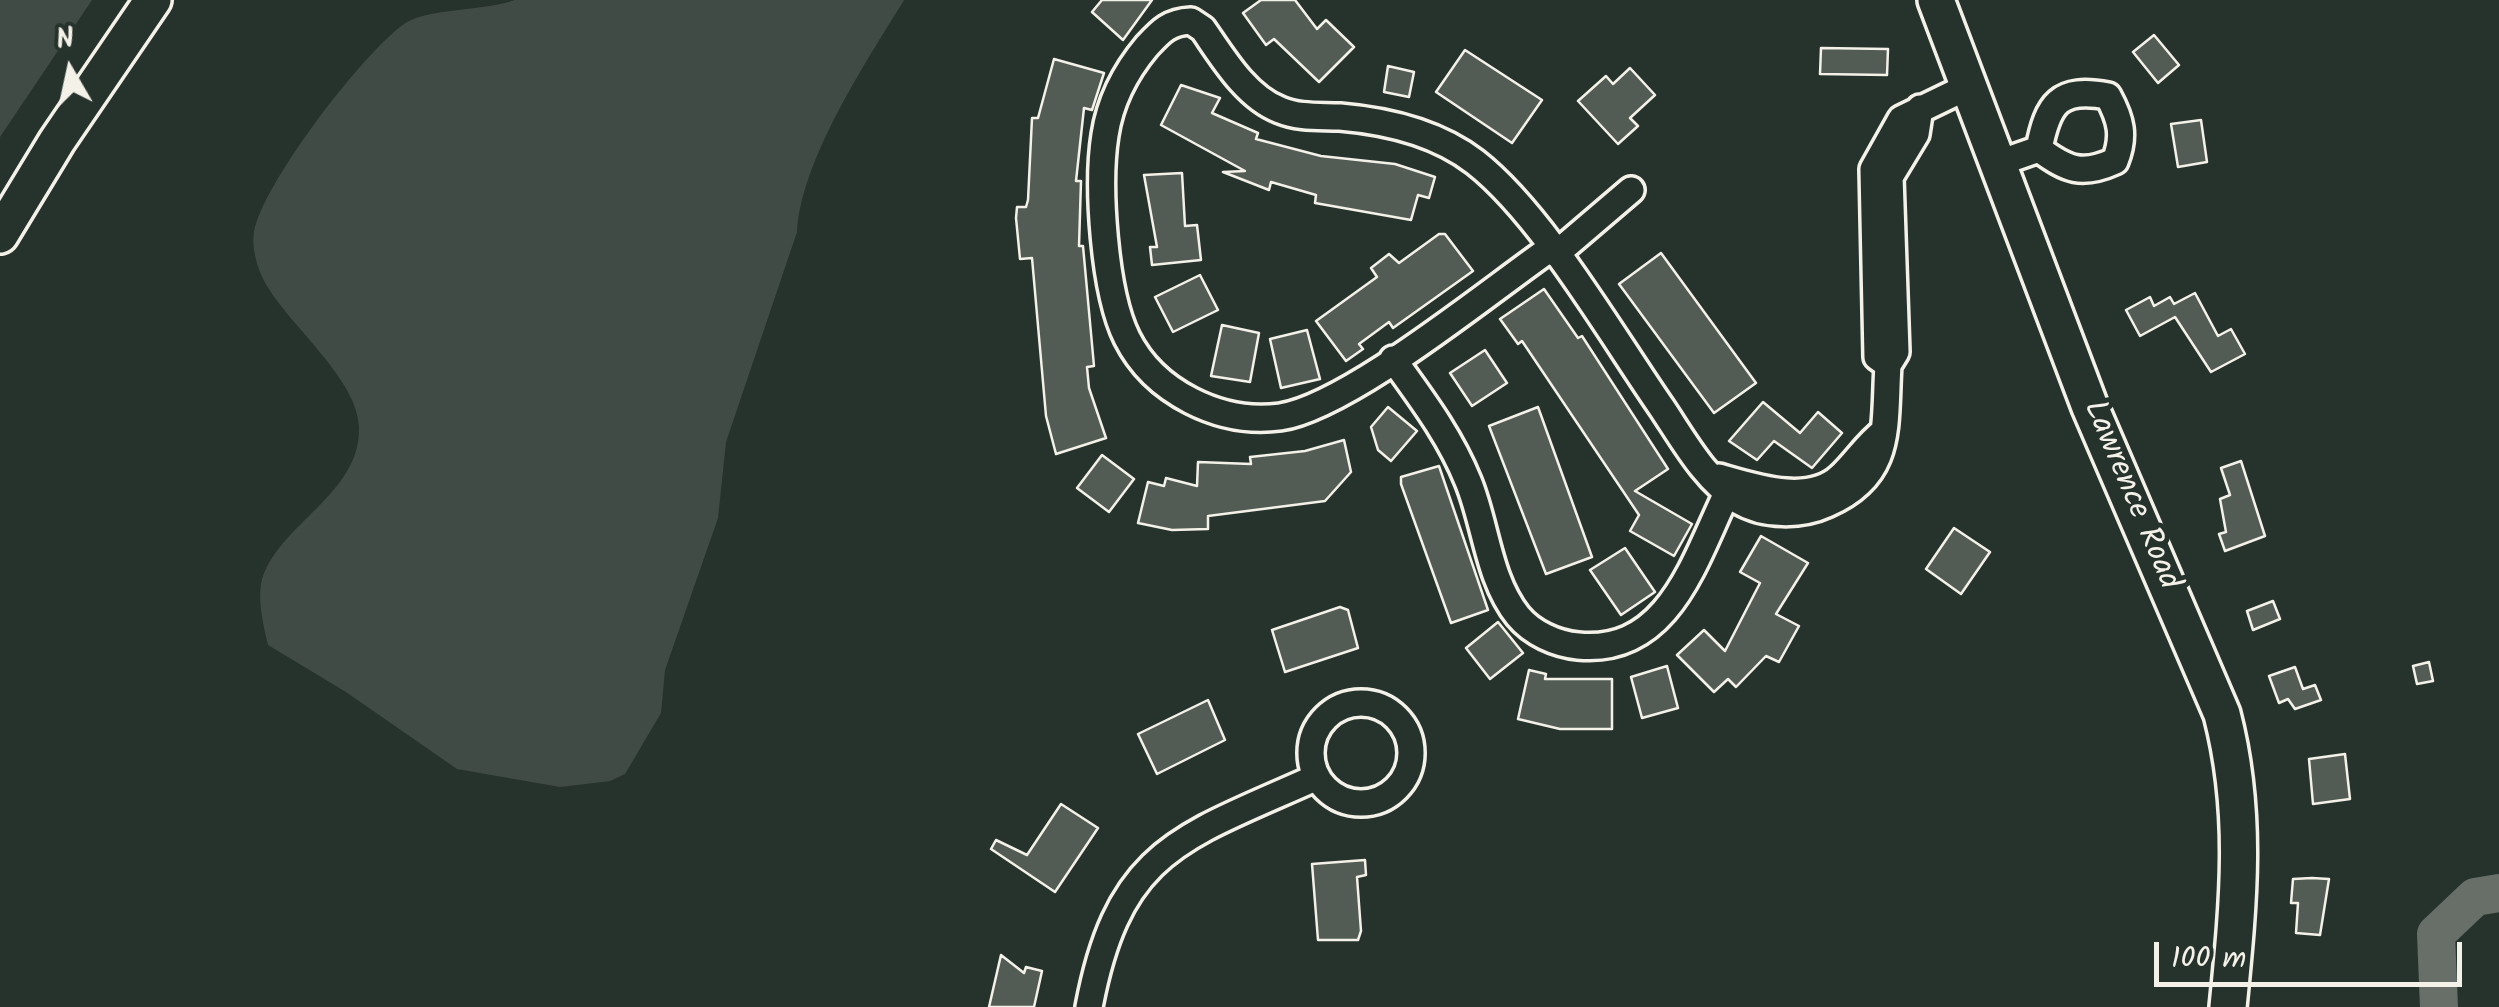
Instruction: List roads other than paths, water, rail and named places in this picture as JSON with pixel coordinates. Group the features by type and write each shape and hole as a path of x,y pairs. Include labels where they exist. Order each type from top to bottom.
{"street":[{"path":"0,235 57,141 153,0"},
{"name":"Lawrence Road","path":"1936,0 2090,407 2222,714 2234,760 2242,856 2228,1007"},
{"path":"1632,190 1553,252 1312,407 1282,417 1251,418 1213,410 1178,394 1137,355 1118,310 1107,242 1105,132 1118,90 1162,29 1191,22 1202,29 1256,96 1279,110 1382,120 1423,134 1471,159 1500,183 1553,252 1706,473 1741,502 1782,513 1816,510 1855,492 1880,461 1888,364 1878,356 1873,169 1901,119 1968,86"},
{"path":"1996,164 2039,149"},
{"path":"1393,358 1457,456 1503,593 1518,617 1554,640 1597,648 1640,635 1657,624 1671,606 1728,491"},
{"path":"1706,473 1772,492 1808,489 1838,480 1884,431"},
{"path":"1089,1007 1110,923 1137,879 1177,845 1317,776"}],"waterway":[{"path":"2439,1007 2436,934 2475,897 2499,893"}]}
